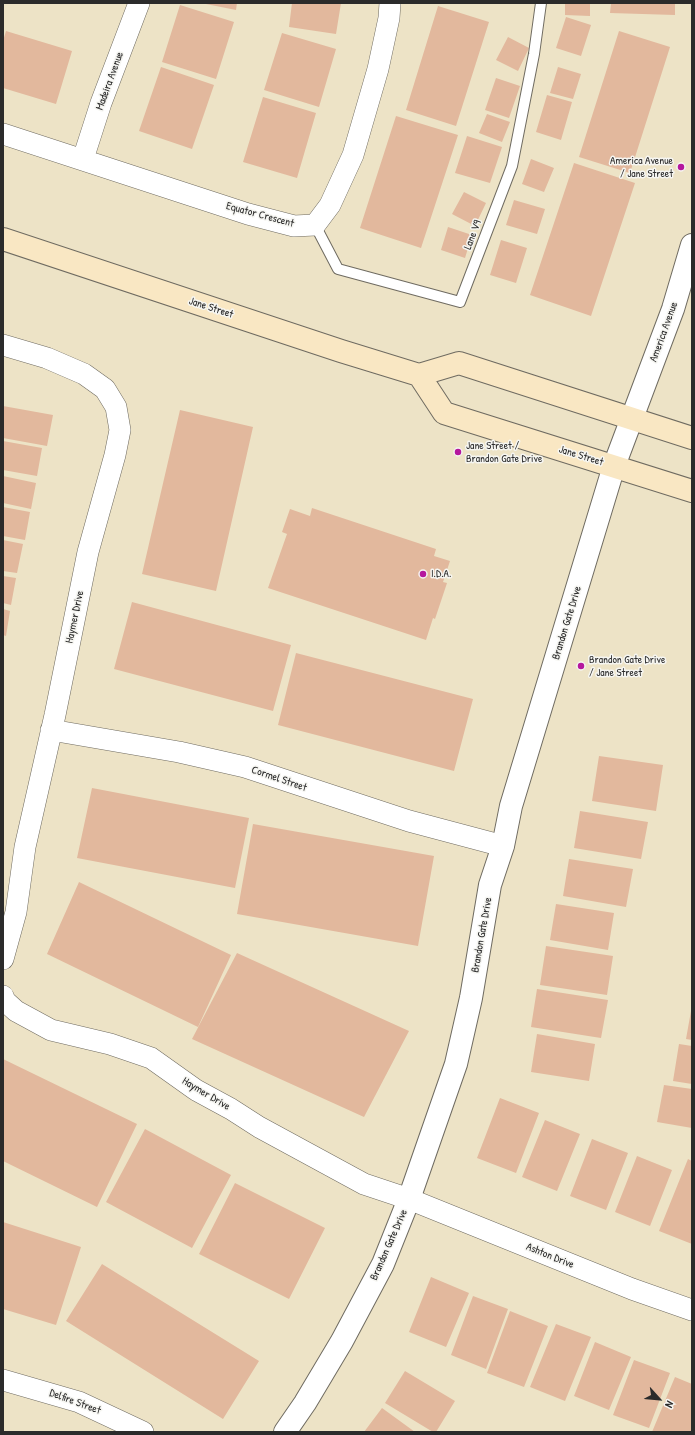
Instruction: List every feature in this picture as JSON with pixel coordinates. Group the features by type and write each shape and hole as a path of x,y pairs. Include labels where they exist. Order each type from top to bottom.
{"main road":[{"name":"Jane Street","path":"3,239 341,351 419,375 444,413 692,491"},
{"path":"419,375 459,363 692,438"}],"street":[{"name":"Madeira Avenue","path":"83,159 101,103 139,3"},
{"path":"315,225 330,204 353,155 378,69 389,18 390,3"},
{"name":"Equator Crescent","path":"3,134 248,214 294,226 315,225"},
{"name":"America Avenue","path":"632,418 673,309 692,245"},
{"name":"Haymer Drive","path":"3,345 47,358 84,374 105,389 116,407 120,430 115,455 88,552 25,847 16,912 3,959"},
{"name":"Brandon Gate Drive","path":"285,1432 305,1403 350,1327 383,1264 409,1199 456,1064 471,998 490,885 502,846 511,806 614,466 632,418"},
{"name":"Cormel Street","path":"51,730 179,752 245,767 409,821 502,846"},
{"name":"Haymer Drive","path":"3,996 5,1001 16,1011 51,1030 110,1044 151,1058 196,1090 231,1109 258,1128 364,1184 409,1199"},
{"name":"Ashton Drive","path":"409,1199 632,1290 692,1310"},
{"name":"Delfire Street","path":"3,1380 79,1402 143,1432"}],"lane":[{"name":"Lane V9","path":"315,225 338,269 460,302 512,166 534,54 541,3"}],"building":[{"path":"201,3 237,3 236,10"},
{"path":"292,3 341,3 336,34 289,27"},
{"path":"565,3 590,3 590,16 565,15"},
{"path":"611,3 675,3 675,15 610,13"},
{"path":"180,5 234,22 216,79 162,62"},
{"path":"438,6 489,22 456,126 406,110"},
{"path":"566,17 591,25 581,56 556,48"},
{"path":"6,31 72,51 56,104 3,88 3,41"},
{"path":"619,31 670,47 630,173 579,157"},
{"path":"282,33 336,49 319,107 264,90"},
{"path":"508,37 529,48 518,71 496,60"},
{"path":"161,67 214,85 192,149 139,131"},
{"path":"558,67 581,74 573,99 550,93"},
{"path":"496,78 520,86 509,118 485,110"},
{"path":"547,95 572,102 561,140 536,132"},
{"path":"263,97 316,113 297,178 243,162"},
{"path":"487,114 510,122 502,142 479,133"},
{"path":"396,116 458,135 421,248 360,228"},
{"path":"467,136 502,147 490,183 455,173"},
{"path":"531,159 554,168 544,192 522,184"},
{"path":"574,163 635,183 591,316 530,295"},
{"path":"464,192 486,203 475,226 452,214"},
{"path":"514,200 545,209 537,234 506,225"},
{"path":"448,227 472,235 465,258 441,250"},
{"path":"501,240 527,248 516,283 490,275"},
{"path":"3,406 53,415 47,446 3,438"},
{"path":"180,410 253,427 216,591 142,574"},
{"path":"3,441 42,448 37,476 3,470"},
{"path":"3,476 36,483 31,509 3,503"},
{"path":"3,507 30,512 25,540 3,536"},
{"path":"312,508 436,549 434,556 450,561 443,582 447,583 426,640 268,588 287,534 282,532 290,509 310,516"},
{"path":"3,540 23,544 17,573 3,571"},
{"path":"3,576 16,578 11,605 3,603"},
{"path":"132,602 291,645 273,711 114,669"},
{"path":"3,609 10,611 6,636 3,635"},
{"path":"296,653 473,699 454,771 278,725"},
{"path":"599,756 663,765 656,811 592,801"},
{"path":"92,788 249,818 235,888 77,858"},
{"path":"580,811 648,822 641,859 574,848"},
{"path":"253,824 434,856 418,946 237,914"},
{"path":"569,859 633,869 626,907 563,896"},
{"path":"79,882 231,955 198,1027 47,954"},
{"path":"556,904 614,913 608,950 550,940"},
{"path":"546,946 613,956 607,995 540,985"},
{"path":"237,953 409,1031 364,1117 192,1039"},
{"path":"537,989 608,1000 601,1038 531,1027"},
{"path":"692,1011 692,1040 686,1039"},
{"path":"537,1034 595,1044 589,1081 531,1072"},
{"path":"679,1044 692,1046 692,1084 673,1081"},
{"path":"3,1059 137,1124 97,1207 3,1161"},
{"path":"664,1085 692,1089 692,1128 657,1122"},
{"path":"500,1098 539,1113 516,1173 477,1158"},
{"path":"545,1120 580,1134 557,1191 522,1177"},
{"path":"145,1129 231,1175 192,1248 106,1202"},
{"path":"592,1139 628,1153 606,1210 570,1196"},
{"path":"637,1156 672,1170 650,1226 615,1212"},
{"path":"688,1159 692,1161 692,1244 659,1231"},
{"path":"235,1183 325,1228 289,1299 199,1254"},
{"path":"3,1222 81,1247 56,1325 3,1309"},
{"path":"102,1264 259,1361 223,1419 66,1321"},
{"path":"431,1277 469,1293 446,1347 409,1332"},
{"path":"473,1296 508,1309 486,1369 451,1355"},
{"path":"510,1311 548,1326 524,1387 487,1373"},
{"path":"556,1324 591,1337 565,1401 530,1387"},
{"path":"595,1342 631,1357 609,1410 574,1396"},
{"path":"634,1360 670,1373 649,1428 613,1415"},
{"path":"405,1371 455,1401 436,1432 433,1432 385,1403"},
{"path":"675,1377 692,1384 692,1432 652,1432"},
{"path":"382,1408 415,1432 364,1432"}],"place":[{"name":"America Avenue / Jane Street","path":"681,167"},
{"name":"Jane Street / Brandon Gate Drive","path":"458,452"},
{"name":"I.D.A.","path":"423,574"},
{"name":"Brandon Gate Drive / Jane Street","path":"581,666"}]}
